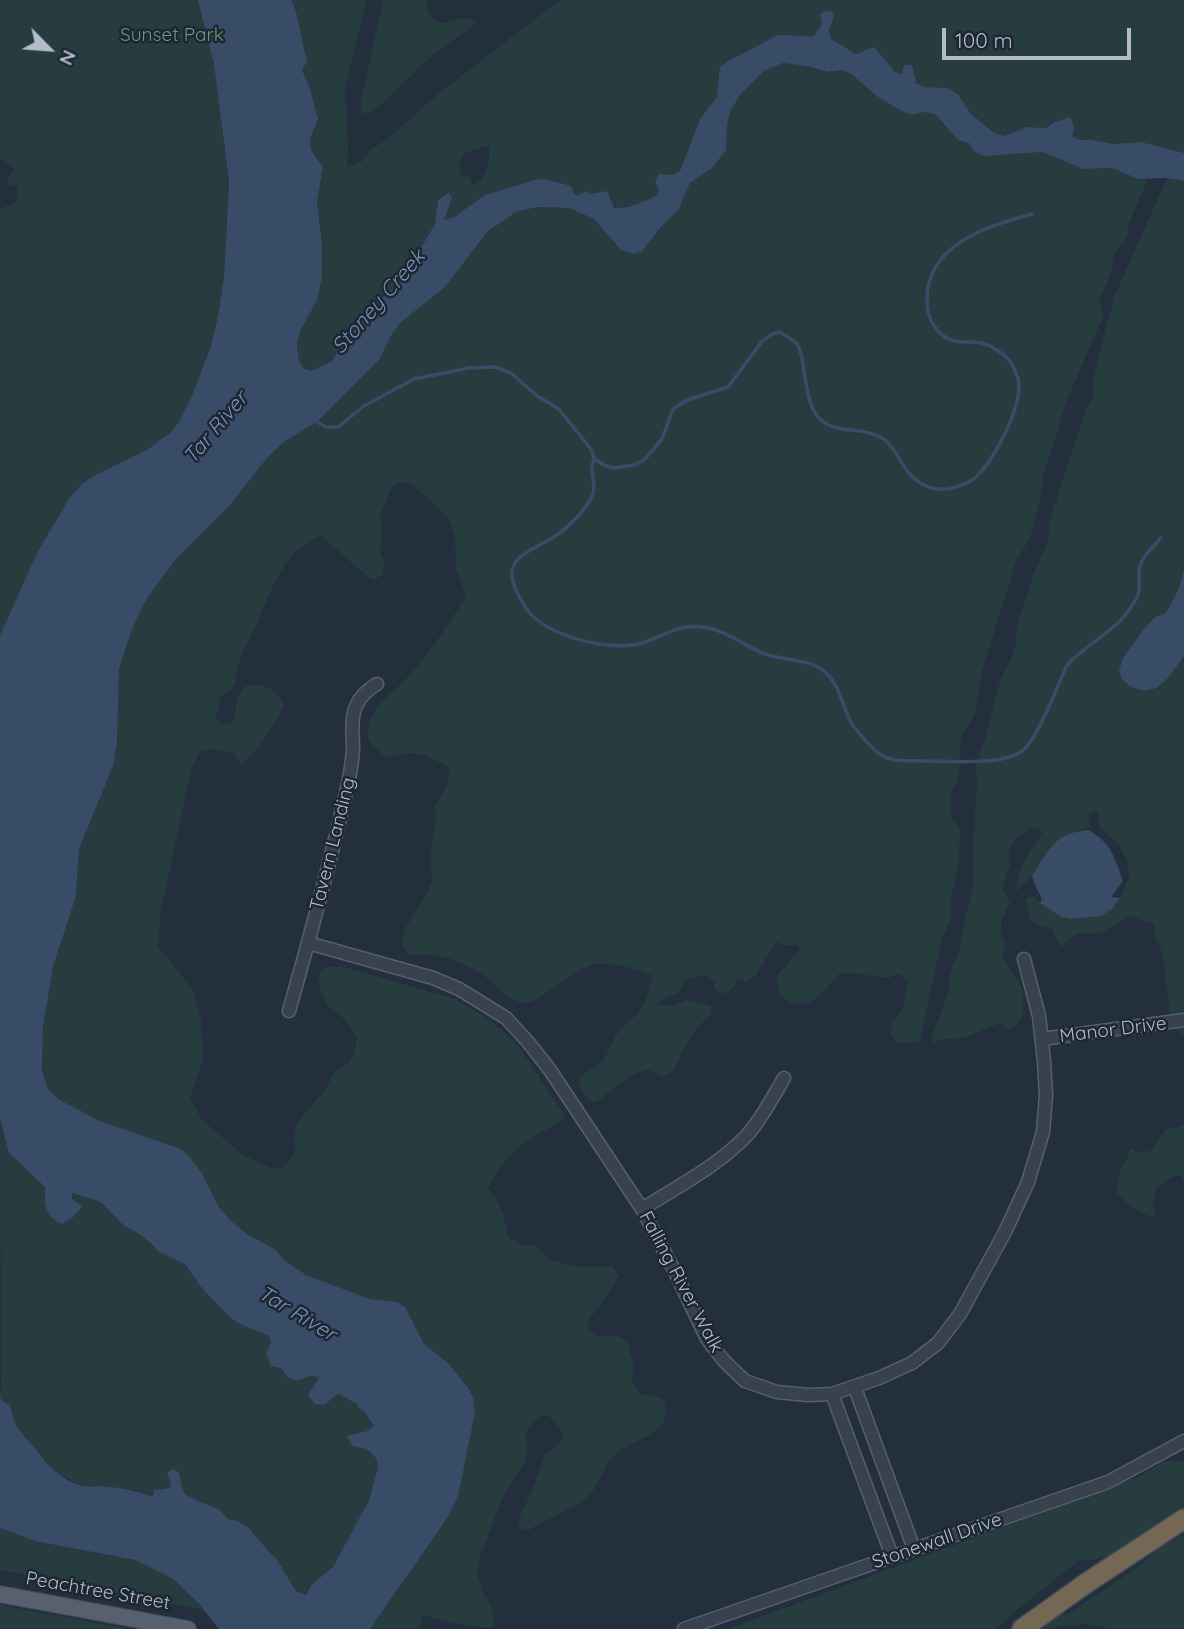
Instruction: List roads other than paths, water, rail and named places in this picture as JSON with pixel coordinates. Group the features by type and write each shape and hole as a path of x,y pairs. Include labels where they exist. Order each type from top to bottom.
{"highway":[{"path":"1022,1629 1065,1597 1184,1519"}],"main road":[{"name":"Peachtree Street","path":"0,1594 188,1629"}],"street":[{"name":"Tavern Landing","path":"289,1011 345,798 351,766 355,710 359,699 377,684"},
{"name":"Falling River Walk","path":"309,943 433,978 459,989 506,1018 550,1070 642,1209 707,1339 724,1361 745,1381 777,1392 808,1395 832,1394 855,1388 912,1363 938,1343 961,1314 1005,1232 1028,1182 1043,1132 1046,1095 1039,1016 1024,959"},
{"name":"Manor Drive","path":"1042,1039 1184,1020"},
{"path":"642,1209 732,1149 766,1111 784,1078"},
{"path":"855,1388 914,1549"},
{"path":"832,1394 892,1556"},
{"name":"Stonewall Drive","path":"684,1629 1108,1482 1184,1441"}],"water":[{"path":"198,0 291,0 296,11 307,62 302,70 318,119 310,139 311,150 323,167 317,202 322,244 322,277 317,300 300,332 297,345 299,361 303,368 311,371 332,361 360,317 398,284 402,269 416,256 435,224 438,201 443,196 449,193 452,198 444,220 454,217 485,195 534,180 545,179 571,186 574,194 578,196 586,191 591,194 607,191 614,208 647,200 657,195 659,189 655,181 659,174 672,175 680,171 700,119 717,97 720,67 778,35 814,36 822,24 820,15 825,11 832,12 834,16 829,30 831,39 856,54 874,47 895,72 902,74 904,65 912,65 916,83 924,87 948,88 958,94 970,113 994,133 1005,136 1026,127 1046,128 1070,117 1074,127 1072,136 1081,140 1114,144 1141,142 1184,153 1184,181 1167,178 1138,179 1112,168 1083,169 1043,152 985,156 975,152 969,143 958,140 935,114 924,112 912,115 901,111 878,97 851,74 841,70 828,72 783,63 764,71 740,95 730,112 726,150 713,167 690,183 679,209 641,252 634,254 621,250 594,219 569,208 537,207 516,212 487,232 445,287 400,323 380,359 317,422 285,441 267,458 229,506 177,558 147,598 132,629 119,669 117,744 113,766 79,849 76,896 53,967 43,1027 42,1071 48,1089 60,1100 100,1121 181,1149 202,1173 219,1207 230,1220 247,1234 276,1250 284,1260 306,1275 370,1299 397,1302 405,1307 424,1344 448,1363 468,1388 473,1397 475,1412 458,1497 448,1517 370,1629 219,1629 199,1604 173,1579 135,1560 35,1541 0,1528 0,1389 1,1400 10,1405 20,1431 47,1464 63,1477 83,1486 107,1486 153,1497 154,1490 170,1488 167,1473 172,1469 177,1471 185,1494 219,1509 228,1519 248,1527 276,1558 296,1591 306,1595 312,1584 333,1567 369,1500 378,1467 376,1458 367,1449 352,1446 347,1436 367,1431 374,1426 364,1411 356,1403 338,1394 324,1405 315,1404 308,1395 319,1378 312,1375 296,1381 287,1377 281,1368 271,1366 266,1354 271,1342 269,1336 231,1318 201,1287 185,1264 159,1252 151,1243 124,1226 101,1202 72,1193 72,1199 83,1206 62,1224 52,1218 45,1204 45,1187 9,1153 0,1118 0,635 38,551 70,497 93,476 147,450 171,432 193,393 211,346 224,278 229,181 214,65"},
{"path":"1184,570 1184,656 1167,679 1156,688 1145,691 1131,687 1122,679 1119,671 1123,658 1155,617 1164,614 1169,608"},
{"path":"1088,830 1107,845 1114,858 1123,881 1111,897 1120,898 1112,909 1101,916 1071,919 1062,917 1040,903 1042,899 1032,876 1053,844 1067,835"}],"waterway":[{"path":"315,418 326,427 338,427 364,406 414,379 469,368 495,367 511,373 537,396 559,409 590,448 595,459 613,468 634,465 644,460 662,439 673,409 687,400 728,387 763,340 780,332 798,346 810,401 820,419 834,427 880,437 921,483 936,489 955,487 976,477 997,448 1010,423 1018,399 1019,382 1011,363 998,351 981,343 949,339 937,330 927,306 929,281 948,252 963,241 979,232 1032,214"},
{"path":"594,457 594,491 586,506 559,533 529,550 516,561 512,577 528,611 550,628 598,644 642,643 678,629 702,627 727,634 765,654 813,665 831,678 852,724 861,735 877,752 895,760 988,761 1013,756 1022,751 1040,725 1066,667 1079,653 1120,621 1133,605 1139,593 1141,563 1161,538"}],"park label":[{"name":"Sunset Park","path":"172,35"}],"water label":[{"name":"Stoney Creek","path":"379,302"},
{"name":"Tar River","path":"216,428"},
{"name":"Tar River","path":"297,1314"}]}
